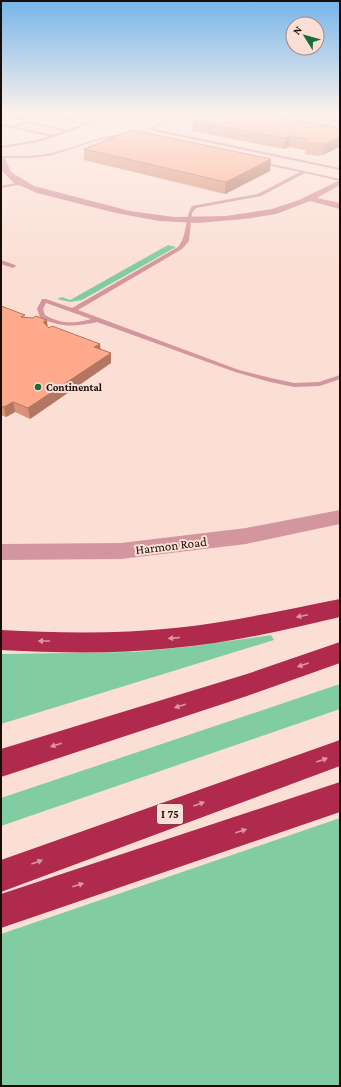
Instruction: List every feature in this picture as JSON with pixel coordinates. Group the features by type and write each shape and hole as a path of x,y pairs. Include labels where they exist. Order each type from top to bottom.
{"highway":[{"path":"1,640 104,642 175,638 258,625 340,608"},
{"path":"1,763 246,685 340,652"},
{"name":"I 75","path":"1,876 340,753"},
{"path":"1,911 340,797"}],"street":[{"path":"2,164 2,168 10,176 21,183 45,192 127,214 188,220 262,214 288,208 311,199 340,181"},
{"path":"311,199 340,206"},
{"name":"Harmon Road","path":"1,552 121,551 246,536 340,517"}],"lane":[{"path":"266,164 340,181"},
{"path":"315,164 340,169"},
{"path":"74,310 180,248 186,241 188,220 194,207 259,194 304,172"},
{"path":"1,187 21,183"},
{"path":"1,262 13,266"},
{"path":"96,320 78,326 63,326 51,322 42,316 40,309 44,300 237,371 270,380 294,385 307,385 320,384 340,378"}],"green space":[{"path":"168,245 176,247 82,300 70,302 57,299 62,297 70,300"},
{"path":"271,635 274,640 1,724 1,654 135,652 194,646"},
{"path":"340,684 340,709 1,826 1,798"},
{"path":"340,818 340,1086 1,1086 1,934"}],"building":[{"path":"147,164 262,164 226,182"},
{"name":"Continental","path":"1,306 25,315 21,317 33,318 36,316 47,320 43,322 49,328 52,326 100,344 94,347 111,353 28,408 13,402 4,407 1,406"}],"place":[{"name":"Continental","path":"38,387"}]}
